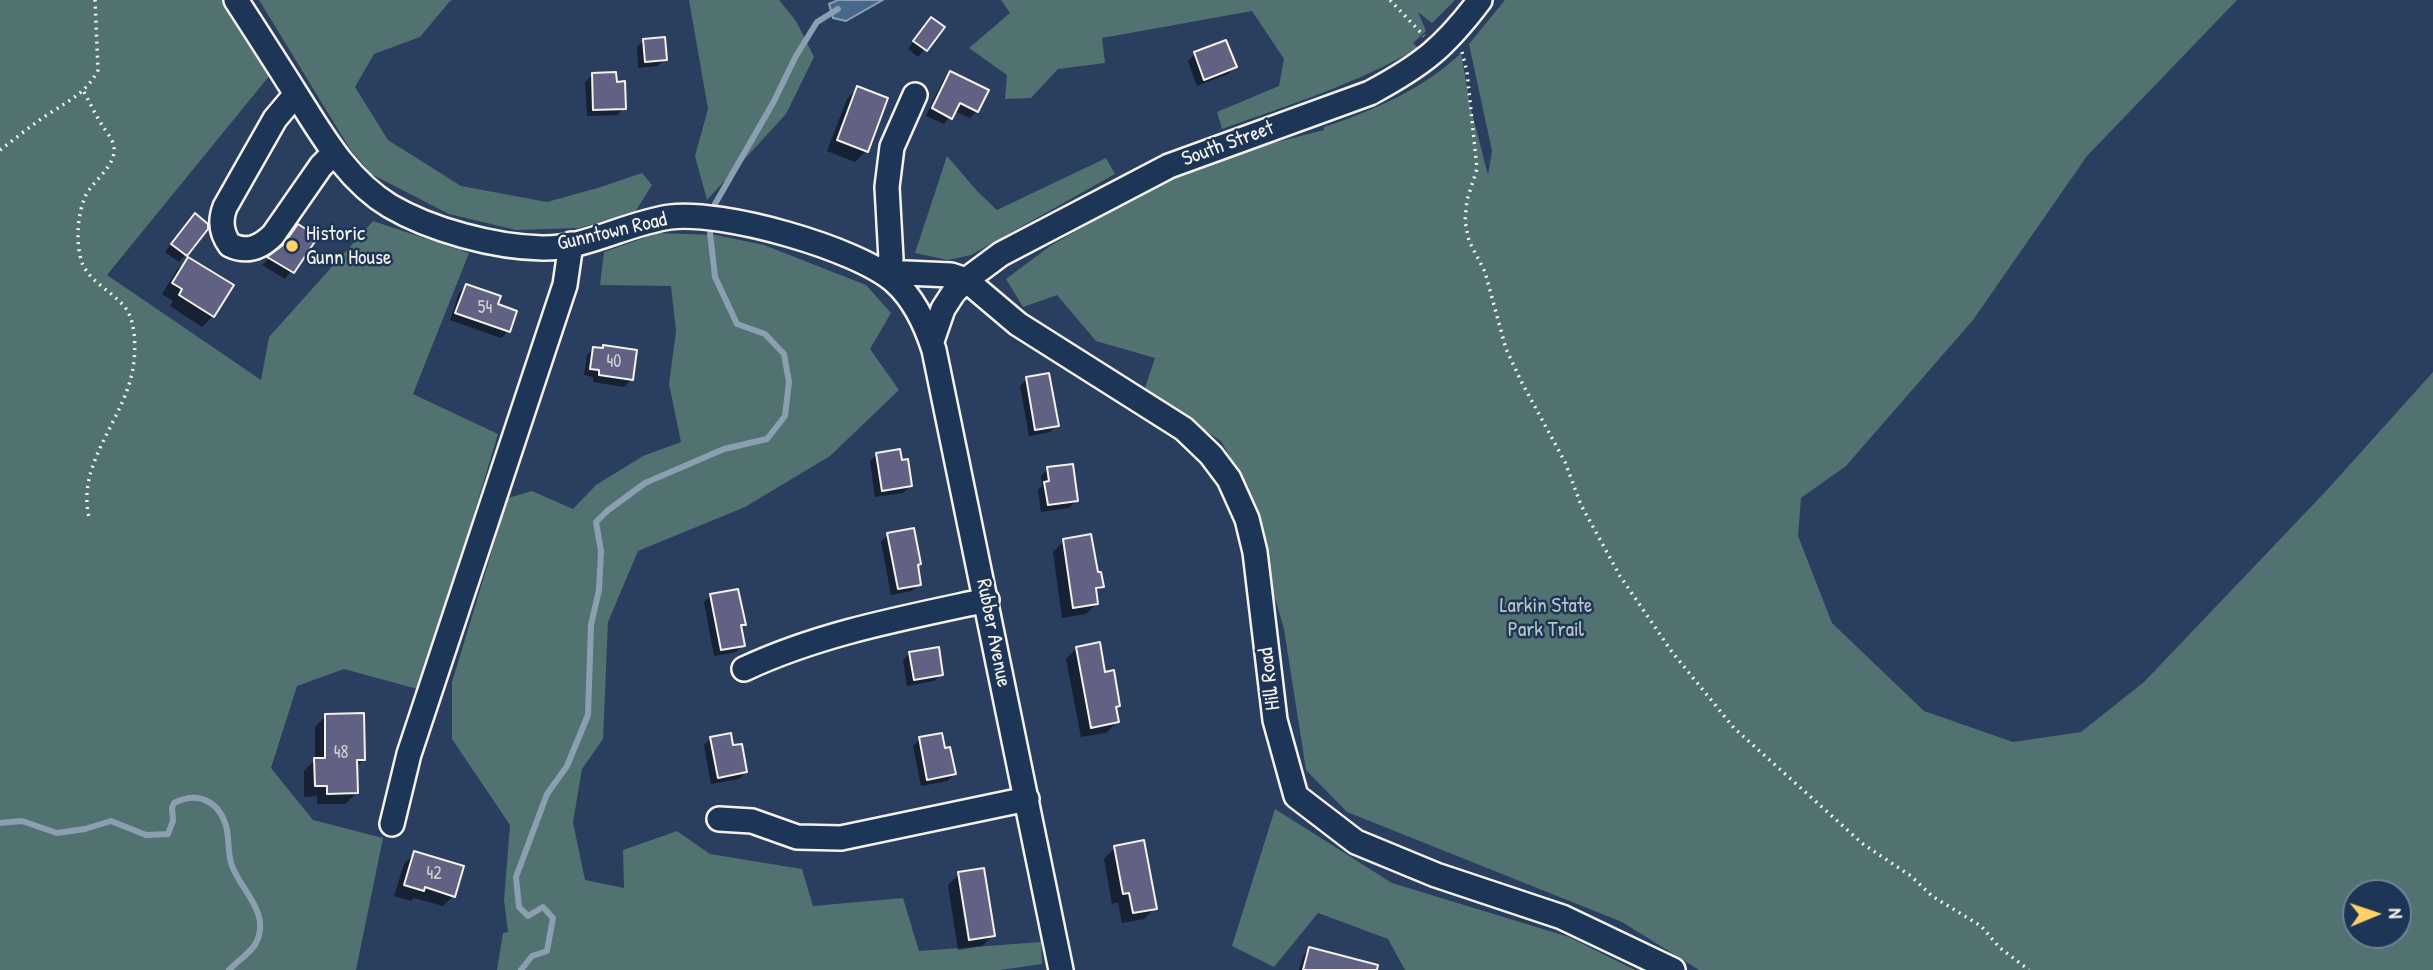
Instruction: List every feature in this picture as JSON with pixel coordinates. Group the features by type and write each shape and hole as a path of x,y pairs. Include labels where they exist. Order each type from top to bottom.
{"street":[{"name":"Gunntown Road","path":"236,0 334,153 373,195 418,220 460,234 542,248 571,244 671,217 713,219 819,245 858,260 883,272 912,301"},
{"name":"South Street","path":"932,341 943,309 966,280 1010,249 1169,166 1370,93 1435,52 1454,34 1480,0"},
{"path":"296,94 275,119 225,207 222,230 230,244 246,250 263,245 273,235 321,166 334,153"},
{"path":"915,95 892,147 887,187 891,258 883,272 951,275 966,280"},
{"path":"393,824 409,754 565,285 571,244"},
{"name":"Hill Road","path":"966,280 1018,324 1184,429 1212,455 1229,479 1247,519 1255,552 1275,720 1296,796 1356,842 1436,875 1562,917 1672,970"},
{"name":"Rubber Avenue","path":"912,301 932,341 1061,970"},
{"path":"744,669 785,650 821,639 987,600"},
{"path":"719,819 752,821 797,837 841,838 1027,799"}],"path":[{"path":"0,150 48,114 84,92 99,70 95,0"},
{"path":"1390,0 1419,29 1435,52"},
{"path":"1454,34 1465,61 1477,169 1467,200 1465,221 1469,241 1485,272 1506,349 1565,462 1581,505 1620,576 1672,652 1734,728 1863,844 1911,876 1931,896 1981,926 2000,948 2029,970"},
{"path":"84,92 113,142 114,153 83,201 78,230 80,257 88,273 128,312 135,340 133,369 121,407 86,484 85,502 89,517"}],"green space":[{"path":"0,0 222,0 270,75 107,275 261,380 269,337 373,221 469,253 413,394 498,434 421,690 344,669 297,686 271,768 313,820 383,838 356,970 0,970"},
{"path":"259,0 453,0 420,37 374,54 355,87 388,140 461,186 547,202 642,173 652,185 635,212 579,228 516,230 449,214 371,174 350,149"},
{"path":"689,0 779,0 796,21 814,57 786,114 707,200 695,156 708,109"},
{"path":"1001,0 1455,0 1432,23 1418,12 1426,31 1413,43 1418,48 1395,61 1346,83 1222,129 1217,112 1279,86 1284,59 1252,11 1102,38 1105,63 1058,69 1031,98 1005,99 1007,75 969,48 1010,13"},
{"name":"Larkin State Park Trail","path":"1505,0 2237,0 2087,156 1973,320 1846,466 1801,498 1798,536 1832,623 1924,711 2013,742 2081,732 2144,682 2327,490 2433,372 2433,970 1699,970 1622,922 1347,812 1306,770 1284,629 1237,470 1221,441 1144,391 1155,358 1096,341 1057,295 1023,307 1006,279 1050,246 1160,183 1246,150 1324,130 1324,127 1361,114 1415,88 1461,53 1470,105 1488,175 1492,151 1469,44"},
{"path":"947,156 997,210 1106,158 1115,174 971,255 948,260 915,253"},
{"path":"658,233 716,235 764,245 866,285 891,313 870,349 899,390 830,456 745,507 638,551 608,622 603,739 582,769 573,822 585,880 624,888 623,850 677,831 710,854 802,869 813,906 903,898 919,951 1041,942 1042,964 1000,970 497,970 503,933 508,932 504,900 510,825 452,739 452,682 508,498 532,491 573,509 596,485 643,456 681,442 669,384 676,331 671,286 600,285 604,252"},
{"path":"1275,809 1392,883 1569,937 1635,970 1405,970 1388,939 1318,913 1274,967 1232,946"}],"water":[{"path":"838,0 883,0 846,21 833,18 829,4"}],"building":[{"path":"931,17 945,27 927,51 913,41"},
{"path":"665,37 667,60 645,62 643,39"},
{"path":"1226,40 1237,67 1204,80 1194,52"},
{"path":"950,71 989,90 978,112 960,103 952,119 932,108"},
{"path":"616,72 617,82 625,81 626,109 593,110 592,73"},
{"path":"857,86 888,98 868,152 837,140"},
{"path":"195,213 208,224 208,229 187,256 171,244"},
{"name":"Historic Gunn House","path":"298,224 318,237 294,273 267,257 283,245"},
{"path":"188,257 234,285 214,317 179,295 182,289 172,283"},
{"path":"466,284 501,296 498,304 517,311 510,332 455,313"},
{"path":"603,345 637,350 633,380 599,375 599,370 590,369 593,347 603,348"},
{"path":"1049,373 1059,426 1035,430 1026,377"},
{"path":"900,449 902,460 908,459 912,486 882,491 876,453"},
{"path":"1073,464 1078,501 1048,505 1044,482 1049,481 1047,467"},
{"path":"914,528 921,564 918,565 921,585 898,589 887,533"},
{"path":"1091,534 1098,572 1101,572 1104,587 1096,588 1098,604 1073,608 1063,539"},
{"path":"738,589 746,625 741,625 745,646 721,650 710,594"},
{"path":"1100,642 1105,672 1114,670 1120,706 1116,707 1119,722 1091,728 1076,647"},
{"path":"939,647 943,675 914,680 909,652"},
{"path":"364,713 365,760 357,760 358,793 327,794 327,786 315,786 314,758 325,758 325,714"},
{"path":"731,733 733,745 742,744 747,772 718,778 710,737"},
{"path":"942,733 945,748 950,747 956,774 927,780 919,737"},
{"path":"1144,840 1157,909 1133,913 1129,893 1123,894 1114,846"},
{"path":"414,851 464,866 455,897 425,887 424,891 404,885"},
{"path":"984,868 995,936 969,940 958,872"},
{"path":"1309,947 1378,965 1377,970 1303,970"}],"waterway":[{"path":"521,970 532,956 547,951 553,918 543,907 528,916 519,907 516,877 547,794 567,766 588,715 591,625 599,590 601,551 596,522 645,483 724,449 767,439 785,416 789,382 784,354 765,334 737,324 715,277 710,233 715,204 773,103 796,56 817,22 838,9"},
{"path":"0,823 22,821 57,833 85,829 111,821 146,835 168,834 173,821 174,803 192,798 208,801 224,821 231,863 260,921 260,932 254,947 229,970"}],"place":[{"name":"Historic Gunn House","path":"292,246"}]}
